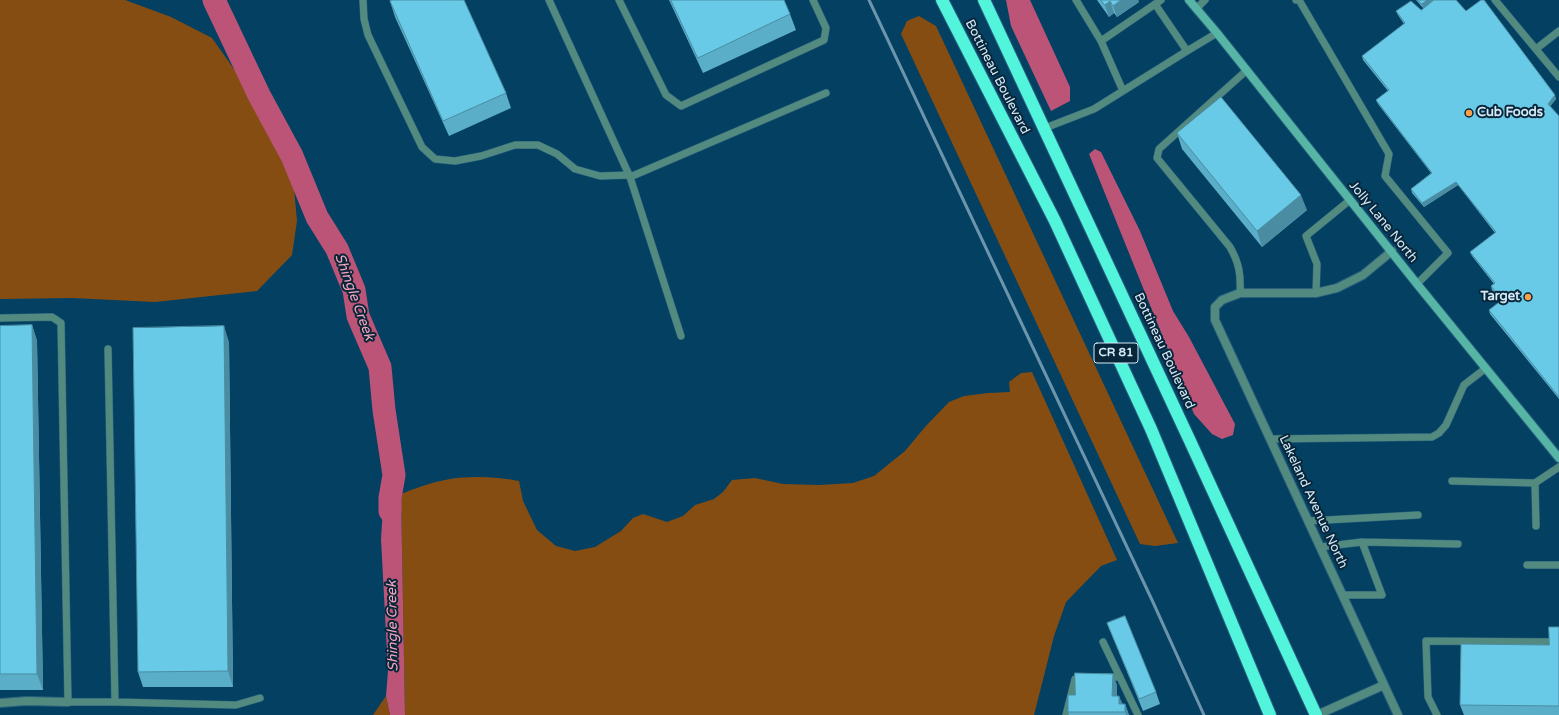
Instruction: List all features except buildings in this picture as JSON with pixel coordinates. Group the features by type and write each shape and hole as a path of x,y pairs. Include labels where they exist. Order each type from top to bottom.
{"highway":[{"name":"Bottineau Boulevard","path":"942,0 1055,221 1144,415 1270,715"},
{"name":"Bottineau Boulevard","path":"984,0 1045,128 1316,715"}],"street":[{"name":"Jolly Lane North","path":"1189,0 1559,458"},
{"path":"1240,293 1316,292 1337,288 1363,275 1392,251"},
{"name":"Lakeland Avenue North","path":"1240,293 1222,300 1215,307 1215,320 1398,715"},
{"path":"1316,715 1384,685"},
{"path":"0,703 26,701 68,702"}],"lane":[{"path":"363,0 364,20 368,35 422,147 435,159 455,161 481,156 516,145 538,145 557,154 575,169 600,176 629,176 826,93"},
{"path":"549,0 629,176 681,336"},
{"path":"618,0 666,95 681,106 824,40 826,28 813,0"},
{"path":"1076,0 1101,41 1123,91"},
{"path":"1196,9 1205,0"},
{"path":"1296,0 1300,0 1389,154 1385,176 1448,253 1417,284"},
{"path":"1495,0 1559,77"},
{"path":"1101,41 1158,2 1187,51"},
{"path":"1536,49 1559,31"},
{"path":"1045,128 1094,109 1217,33"},
{"path":"1240,293 1241,278 1238,261 1230,247 1158,158 1159,149 1247,70"},
{"path":"1316,292 1317,264 1306,236 1350,200"},
{"path":"0,318 52,317 61,323 68,702 236,705 260,698"},
{"path":"108,349 115,702"},
{"path":"1271,439 1432,437 1439,433 1446,425 1464,385 1486,368"},
{"path":"1452,481 1535,483 1559,467"},
{"path":"1535,483 1536,526"},
{"path":"1308,521 1418,516"},
{"path":"1321,547 1362,542 1458,544"},
{"path":"1343,595 1382,595 1362,542"},
{"path":"1527,565 1559,566"},
{"path":"1437,715 1428,697 1426,641 1559,642"},
{"path":"1103,642 1138,715"},
{"path":"1066,715 1075,678 1120,677"}],"shaded area":[{"path":"0,0 125,0 171,17 212,38 253,96 294,188 297,221 292,255 257,291 155,302 72,298 0,299"},
{"path":"919,16 936,26 1178,543 1155,546 1140,544 901,34 907,21"},
{"path":"1032,372 1117,560 1101,566 1066,602 1054,636 1034,715 405,715 401,494 428,484 463,477 501,478 519,481 523,501 537,530 556,546 575,551 595,547 621,531 633,518 643,514 667,522 683,516 695,505 714,499 723,492 732,480 755,478 783,484 819,485 853,483 874,476 905,451 949,402 964,396 1010,392 1009,382 1021,373"},
{"path":"386,696 390,715 373,715"}],"water":[{"path":"1006,0 1030,0 1070,87 1070,101 1051,111 1011,26"},
{"path":"1095,149 1101,152 1140,231 1173,311 1189,337 1235,424 1233,435 1222,439 1212,434 1194,414 1089,154"},
{"path":"397,475 401,494 405,715 390,715 386,696 388,671 381,539 384,492"}],"waterway":[{"name":"Shingle Creek","path":"214,0 259,95 292,156 317,217 337,249 354,290 358,316 380,367 384,410 394,475 390,498 390,511"}],"railway":[{"path":"869,0 1152,600 1204,715"}],"place":[{"name":"Cub Foods","path":"1469,113"},
{"name":"Target","path":"1528,297"}]}
